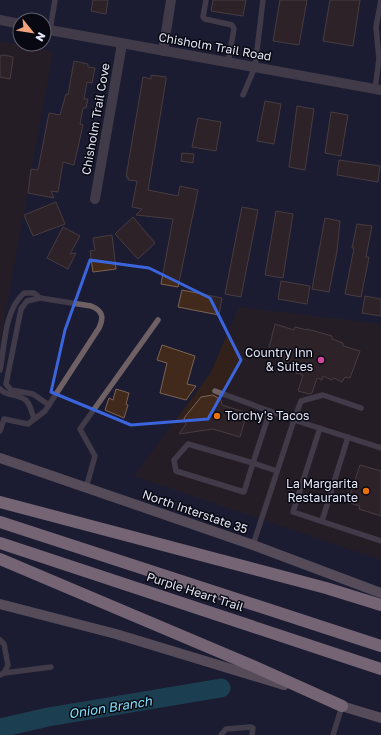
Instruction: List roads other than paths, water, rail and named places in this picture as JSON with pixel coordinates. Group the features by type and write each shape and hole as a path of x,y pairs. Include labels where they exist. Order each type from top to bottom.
{"highway":[{"path":"0,502 318,586 381,605"},
{"name":"Purple Heart Trail","path":"0,522 381,646"},
{"name":"Purple Heart Trail","path":"0,543 381,669"},
{"path":"0,559 253,666 342,706"}],"main road":[{"name":"North Interstate 35","path":"0,458 253,545 381,594"},
{"path":"0,604 33,611 199,658 381,718"}],"street":[{"path":"163,51 171,0"},
{"path":"0,20 12,22"},
{"name":"Chisholm Trail Road","path":"52,31 378,89"},
{"name":"Chisholm Trail Cove","path":"95,199 122,44"}],"lane":[{"path":"52,12 55,0"},
{"path":"206,0 203,17 205,19 232,25 234,29 228,62"},
{"path":"243,95 255,67 263,0"},
{"path":"378,89 379,59 376,27 381,0"},
{"path":"0,370 11,310 16,300 24,293 34,293 40,298"},
{"path":"0,431 2,419 28,424 49,405 99,328 103,319 99,309 91,306 40,298 27,301 21,309 6,384 12,390 33,394 49,405"},
{"path":"86,488 95,456 80,429 158,320"},
{"path":"0,389 4,393 24,399 28,404 34,419"},
{"path":"215,391 294,420 381,448"},
{"path":"253,545 301,401 323,395 361,408"},
{"path":"270,411 254,463 244,492 176,471 174,460 188,444 254,463 277,471"},
{"path":"320,428 293,512 381,540"},
{"path":"322,521 348,437"},
{"path":"0,640 4,644 8,665 2,674"},
{"path":"2,674 51,667"},
{"path":"333,735 342,706"},
{"path":"220,735 226,729 251,727 253,728 252,735"}],"waterway":[{"name":"Onion Branch","path":"0,728 48,717 221,688"}],"place":[{"name":"Country Inn & Suites","path":"321,360"},
{"name":"Torchy's Tacos","path":"217,416"},
{"name":"La Margarita Restaurante","path":"366,491"}]}
